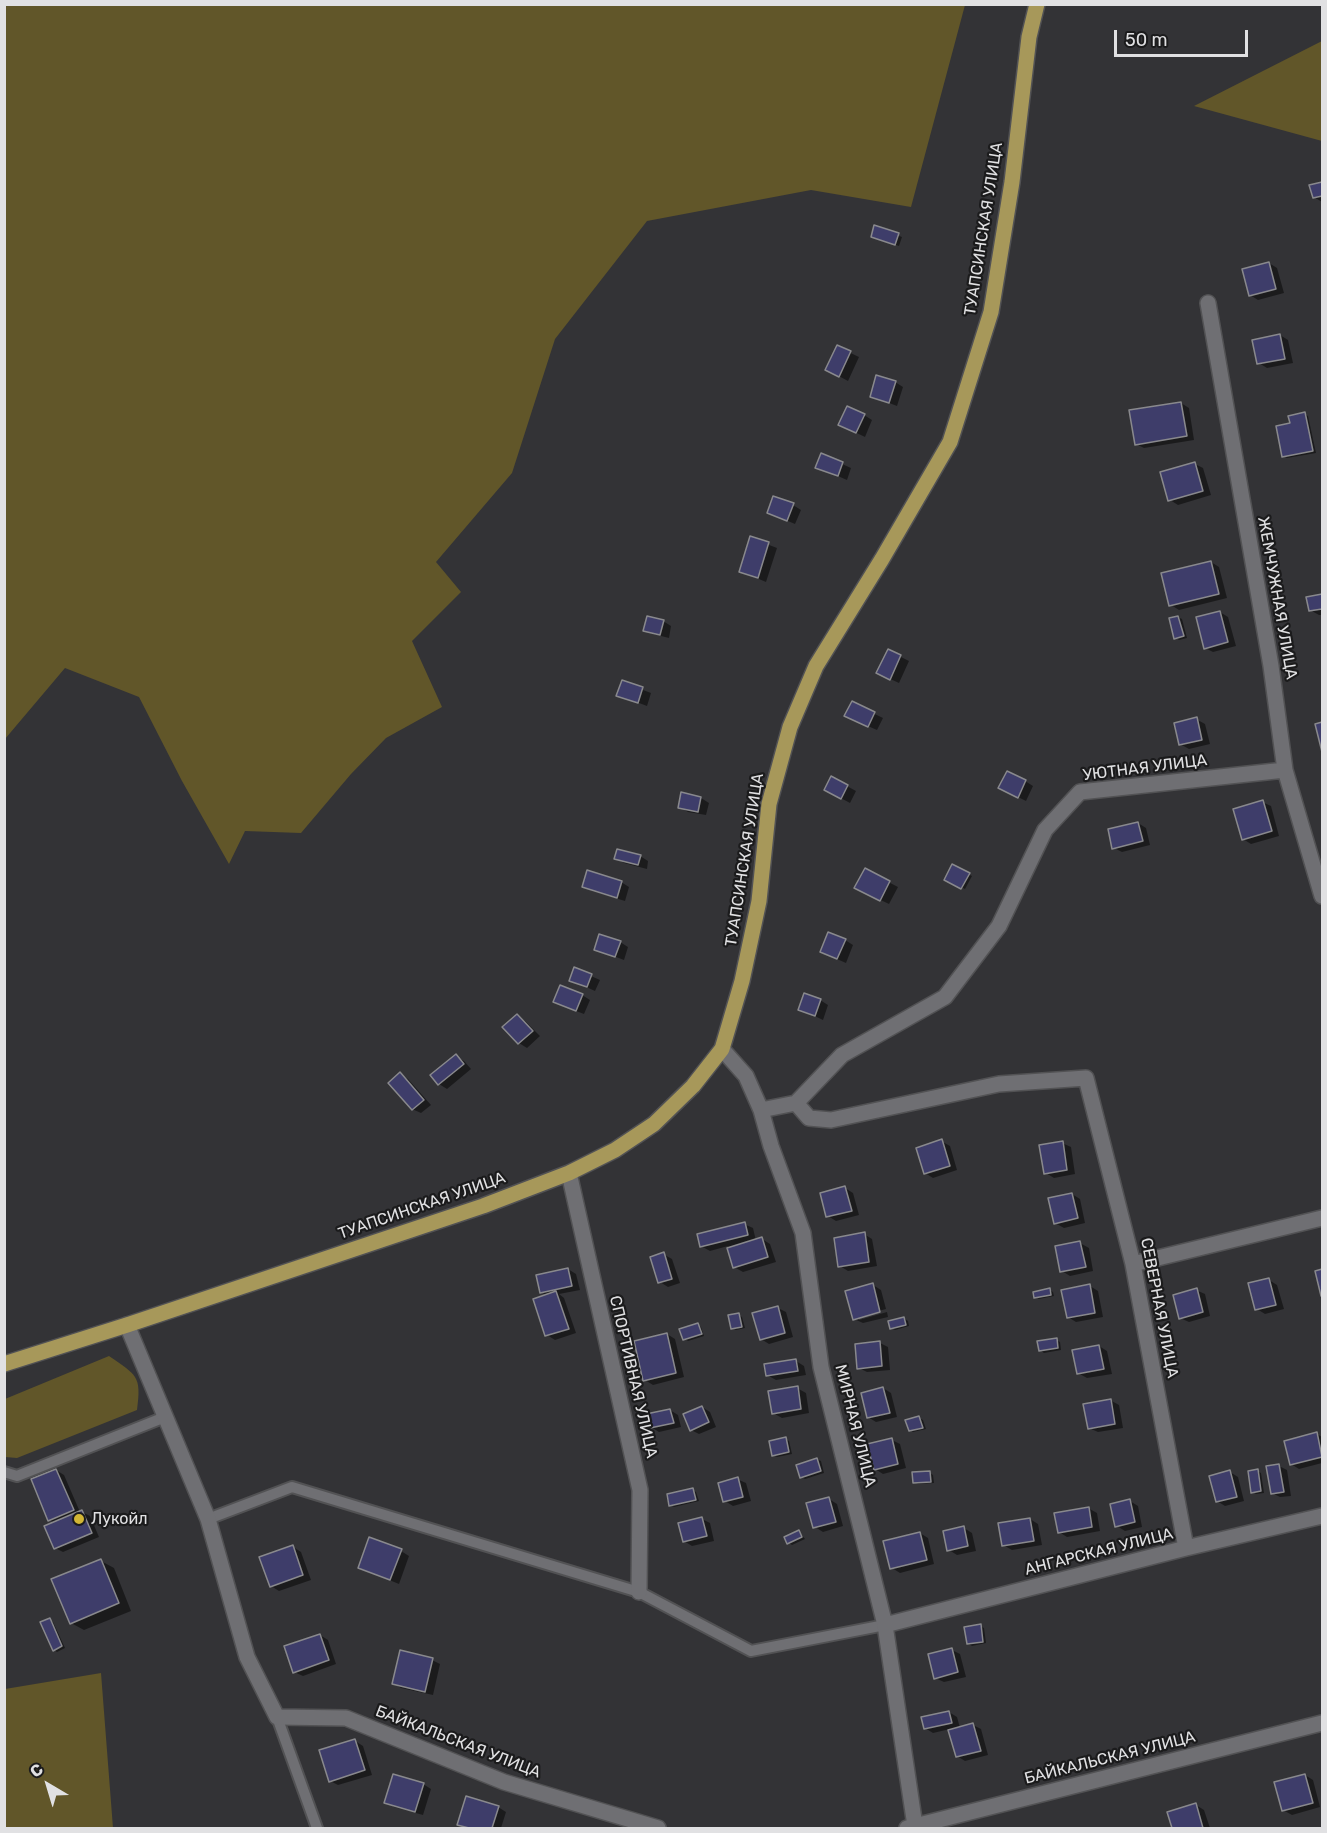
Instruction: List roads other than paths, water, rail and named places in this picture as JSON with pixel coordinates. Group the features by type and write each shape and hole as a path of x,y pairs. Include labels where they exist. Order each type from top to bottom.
{"main road":[{"name":"ТУАПСИНСКАЯ УЛИЦА","path":"4,1364 483,1206 569,1173 615,1150 654,1124 693,1086 722,1049 742,981 759,901 769,804 789,727 816,666 950,442 991,312 1013,175 1029,37 1037,4"}],"street":[{"name":"ЖЕМЧУЖНАЯ УЛИЦА","path":"1208,303 1269,654 1285,770 1323,896"},
{"name":"УЮТНАЯ УЛИЦА","path":"796,1103 842,1055 945,997 999,926 1045,830 1080,792 1285,770"},
{"name":"МИРНАЯ УЛИЦА","path":"722,1049 746,1076 761,1110 771,1146 803,1233 821,1367 885,1625 910,1827"},
{"name":"СЕВЕРНАЯ УЛИЦА","path":"796,1103 809,1118 831,1120 999,1083 1086,1078 1133,1264 1186,1548"},
{"path":"761,1110 796,1103"},
{"name":"СПОРТИВНАЯ УЛИЦА","path":"569,1173 640,1490 639,1592"},
{"path":"1133,1264 1323,1218"},
{"path":"127,1325 208,1519 247,1658 277,1717"},
{"name":"АНГАРСКАЯ УЛИЦА","path":"885,1625 1186,1548 1323,1516"},
{"name":"БАЙКАЛЬСКАЯ УЛИЦА","path":"277,1717 346,1718 504,1782 658,1828"},
{"name":"БАЙКАЛЬСКАЯ УЛИЦА","path":"910,1827 1323,1723"}],"lane":[{"path":"4,1472 17,1476 165,1417"},
{"path":"208,1519 292,1487 639,1592 751,1652 885,1625"},
{"path":"277,1717 317,1828"}],"place":[{"name":"Лукойл","path":"79,1519"}]}
